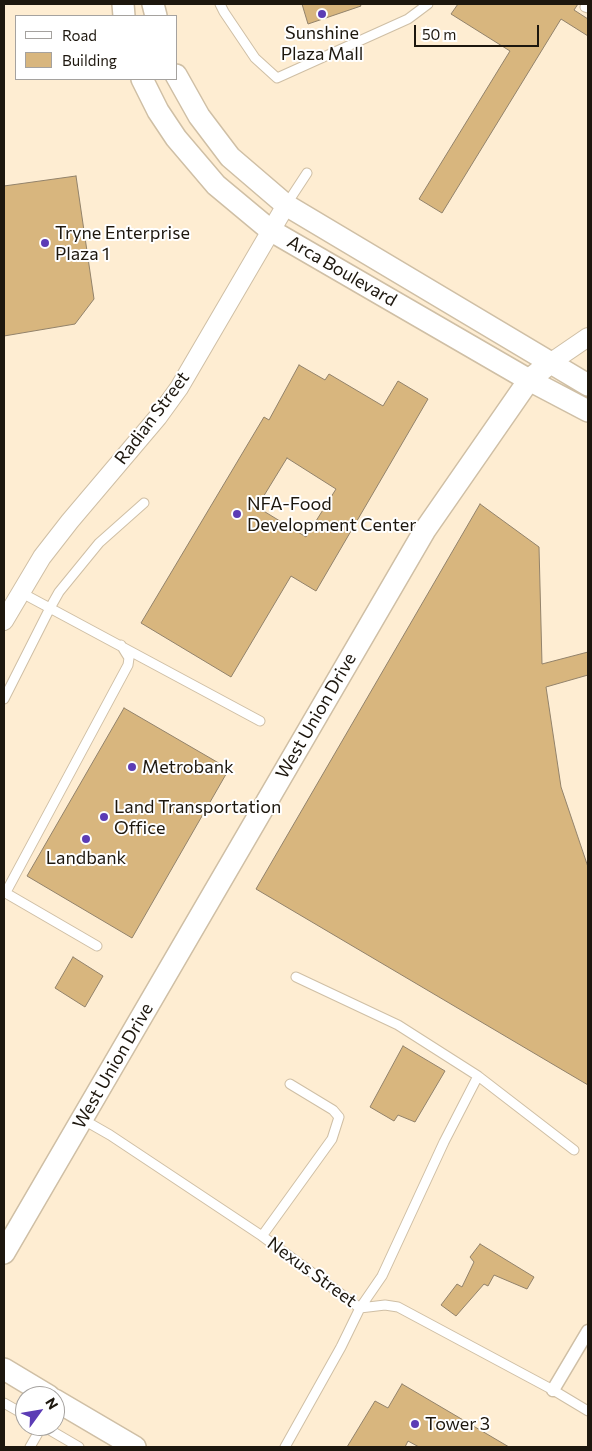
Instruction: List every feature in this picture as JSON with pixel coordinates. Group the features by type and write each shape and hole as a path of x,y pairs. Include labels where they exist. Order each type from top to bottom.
{"street":[{"name":"Arca Boulevard","path":"178,79 198,116 230,157 286,205 588,385"},
{"name":"Arca Boulevard","path":"142,80 158,112 176,138 210,178 270,230 529,380 588,412"},
{"name":"Radian Street","path":"4,621 42,557 158,417 179,388 286,205"},
{"name":"West Union Drive","path":"4,1253 424,530 529,380 588,337"},
{"path":"553,1390 588,1332"},
{"path":"4,1369 32,1386"},
{"path":"65,1406 135,1447"}],"lane":[{"path":"220,4 255,58 277,78 408,19 428,4"},
{"path":"587,4 585,7 588,8"},
{"path":"286,205 306,173"},
{"path":"4,699 59,592 99,543 144,502"},
{"path":"20,592 260,721"},
{"path":"97,946 5,892 128,665 129,658 122,646"},
{"path":"296,977 398,1025 478,1076 574,1150"},
{"path":"285,1447 341,1347 360,1308 382,1276 444,1142 478,1076"},
{"path":"262,1236 332,1139 339,1118 333,1110 290,1084"},
{"name":"Nexus Street","path":"82,1119 110,1135 262,1236 360,1308 385,1305 398,1307 553,1390 588,1411"},
{"path":"4,1403 15,1409"},
{"path":"30,1447 37,1436"},
{"path":"60,1436 79,1447"}],"shaded area":[{"path":"4,4 588,4 588,1447 4,1447"}],"building":[{"name":"Sunshine Plaza Mall","path":"302,4 360,4 361,6 308,24"},
{"path":"458,4 578,4 574,10 588,19 588,36 561,19 442,213 419,199 510,51 451,14"},
{"name":"Tryne Enterprise Plaza 1","path":"76,176 94,299 75,324 4,336 4,186"},
{"name":"NFA-Food Development Center","path":"299,365 325,380 329,374 383,406 398,381 428,399 316,591 291,576 231,677 141,623 264,417 269,420","holes":["287,458 336,489 306,537 257,507"]},
{"path":"480,504 539,547 542,664 588,652 588,675 546,687 561,787 588,867 588,1085 256,889"},
{"path":"124,708 229,769 132,938 27,876"},
{"path":"73,957 103,976 85,1007 55,988"},
{"path":"403,1046 445,1071 415,1122 398,1115 394,1121 370,1107"},
{"path":"480,1244 534,1277 527,1289 494,1275 488,1286 484,1284 456,1316 441,1305 457,1284 462,1287 474,1262 470,1257"},
{"name":"Tower 3","path":"402,1384 509,1447 419,1447 408,1441 405,1447 347,1447 375,1401 388,1408"}],"place":[{"name":"Sunshine Plaza Mall","path":"322,14"},
{"name":"Tryne Enterprise Plaza 1","path":"45,243"},
{"name":"NFA-Food Development Center","path":"237,514"},
{"name":"Metrobank","path":"132,767"},
{"name":"Land Transportation Office","path":"104,817"},
{"name":"Landbank","path":"86,839"},
{"name":"Tower 3","path":"415,1424"}]}
